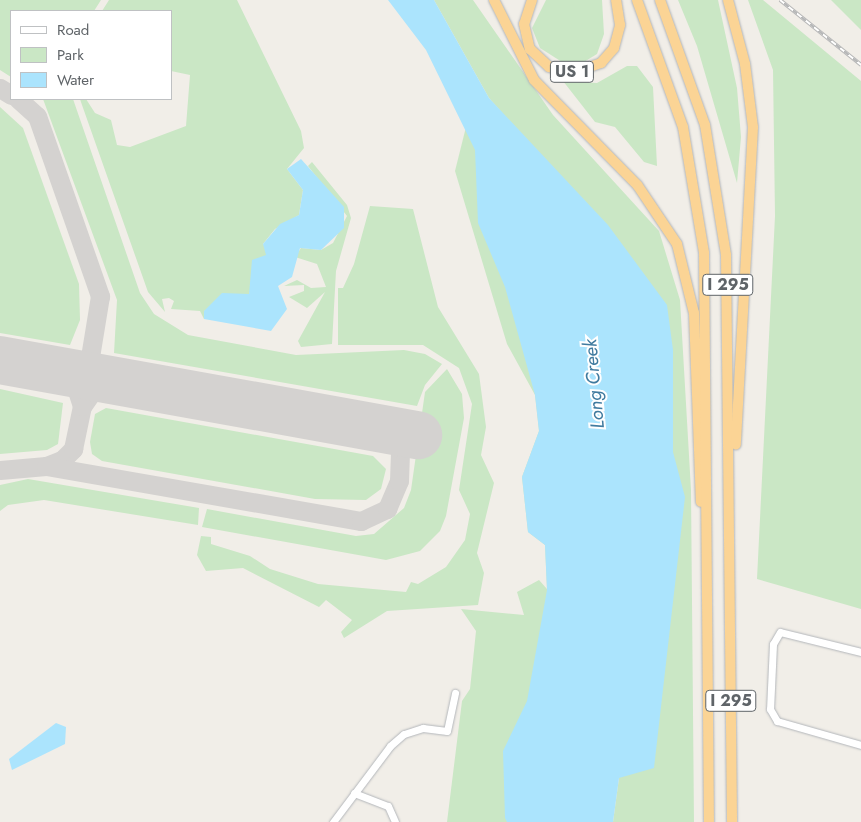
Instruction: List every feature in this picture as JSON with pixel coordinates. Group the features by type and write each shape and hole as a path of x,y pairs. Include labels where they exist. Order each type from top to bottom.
{"highway":[{"path":"494,0 534,80 647,196 681,256 694,313 700,487 707,536"},
{"name":"US 1","path":"532,0 524,24 530,49 549,67 575,72 601,63 614,48 620,25 616,0"},
{"name":"I 295","path":"637,0 681,118 702,227 707,304 710,822"},
{"name":"I 295","path":"660,0 705,125 724,229 732,822"},
{"path":"728,0 748,81 753,146 730,581"}],"street":[{"path":"861,652 796,633 780,632 774,637 772,715 777,721 861,745"},
{"path":"334,822 354,793 404,734 423,728 447,731 455,693"},
{"path":"354,793 388,806 395,822"}],"green space":[{"path":"0,0 101,0 95,10 10,10 10,76 0,70"},
{"path":"109,0 237,0 301,131 304,148 287,169 303,190 299,215 275,229 263,244 268,251 249,294 204,311 204,319 200,311 171,309 174,301 169,298 162,299 165,312 148,292 80,100 87,100 95,113 111,120 117,145 130,147 186,126 190,75 172,71 172,10 103,10"},
{"path":"434,0 473,0 553,115 659,231 680,300 691,490 694,822 613,822 619,778 543,160 489,98"},
{"path":"546,0 602,0 604,34 597,54 579,65 562,62 540,48 532,28"},
{"path":"678,0 718,0 737,88 741,137 737,183 697,46"},
{"path":"748,0 763,0 861,81 861,609 757,579 775,216 773,70"},
{"path":"831,0 861,0 861,30"},
{"path":"627,66 637,66 653,87 657,166 644,162 615,127 595,122 563,81 597,83"},
{"path":"43,100 73,100 140,293 154,314 188,335 296,355 404,350 425,354 442,364 425,385 417,406 114,353 117,300"},
{"path":"0,107 23,128 79,284 80,320 70,345 0,333"},
{"path":"466,127 563,308 579,822 447,822 462,701 470,689 476,631 461,609 524,615 517,592 539,580 547,589 545,545 528,532 522,477 539,431 535,395 507,344 455,171"},
{"path":"312,162 347,205 351,218 336,271 332,344 301,347 298,341 325,292 307,308 289,297 304,291 304,285 284,286 297,280 311,288 326,287 317,264 295,257 301,248 321,250 333,243 347,216 308,166"},
{"path":"370,206 413,209 438,307 479,374 486,427 481,455 494,483 477,553 484,573 478,605 387,611 344,638 341,632 352,620 326,600 319,607 243,568 206,571 197,555 201,536 211,537 211,544 250,556 270,569 318,584 406,592 411,582 418,584 446,567 465,540 470,514 459,490 472,404 459,368 423,345 338,345 338,288 343,288 354,264"},
{"path":"447,369 462,394 464,418 446,516 440,531 420,551 386,560 202,527 207,509 356,536 374,534 404,508 411,490 425,392"},
{"path":"0,389 63,403 58,444 47,450 0,454"},
{"path":"106,408 373,456 386,469 381,489 366,500 315,499 102,461 92,454 90,442 95,414"},
{"path":"28,479 199,508 198,525 44,500 8,505 0,511 0,485"}],"water":[{"name":"Long Creek","path":"388,0 434,0 489,98 608,225 667,305 673,350 673,452 685,497 654,768 619,778 613,822 507,822 505,818 503,751 527,701 547,590 545,545 528,532 522,477 539,431 535,395 505,287 478,223 475,150 426,50"},
{"path":"301,159 344,207 344,228 321,250 300,248 292,277 278,286 287,309 271,331 204,319 204,311 222,293 249,294 252,260 266,255 263,244 280,224 299,215 303,190 287,169"},
{"path":"56,723 66,727 65,744 12,770 9,759"}],"taxiway":[{"path":"0,88 10,94"},
{"path":"19,100 37,116 100,296 82,406"},
{"path":"46,466 62,460 73,449 82,406 74,382 54,370"},
{"path":"83,405 95,388 116,381"},
{"path":"0,470 46,466 361,521 387,509 399,481 400,449 379,428"}],"runway":[{"path":"0,360 418,435"}],"railway":[{"path":"780,0 861,65"}]}
